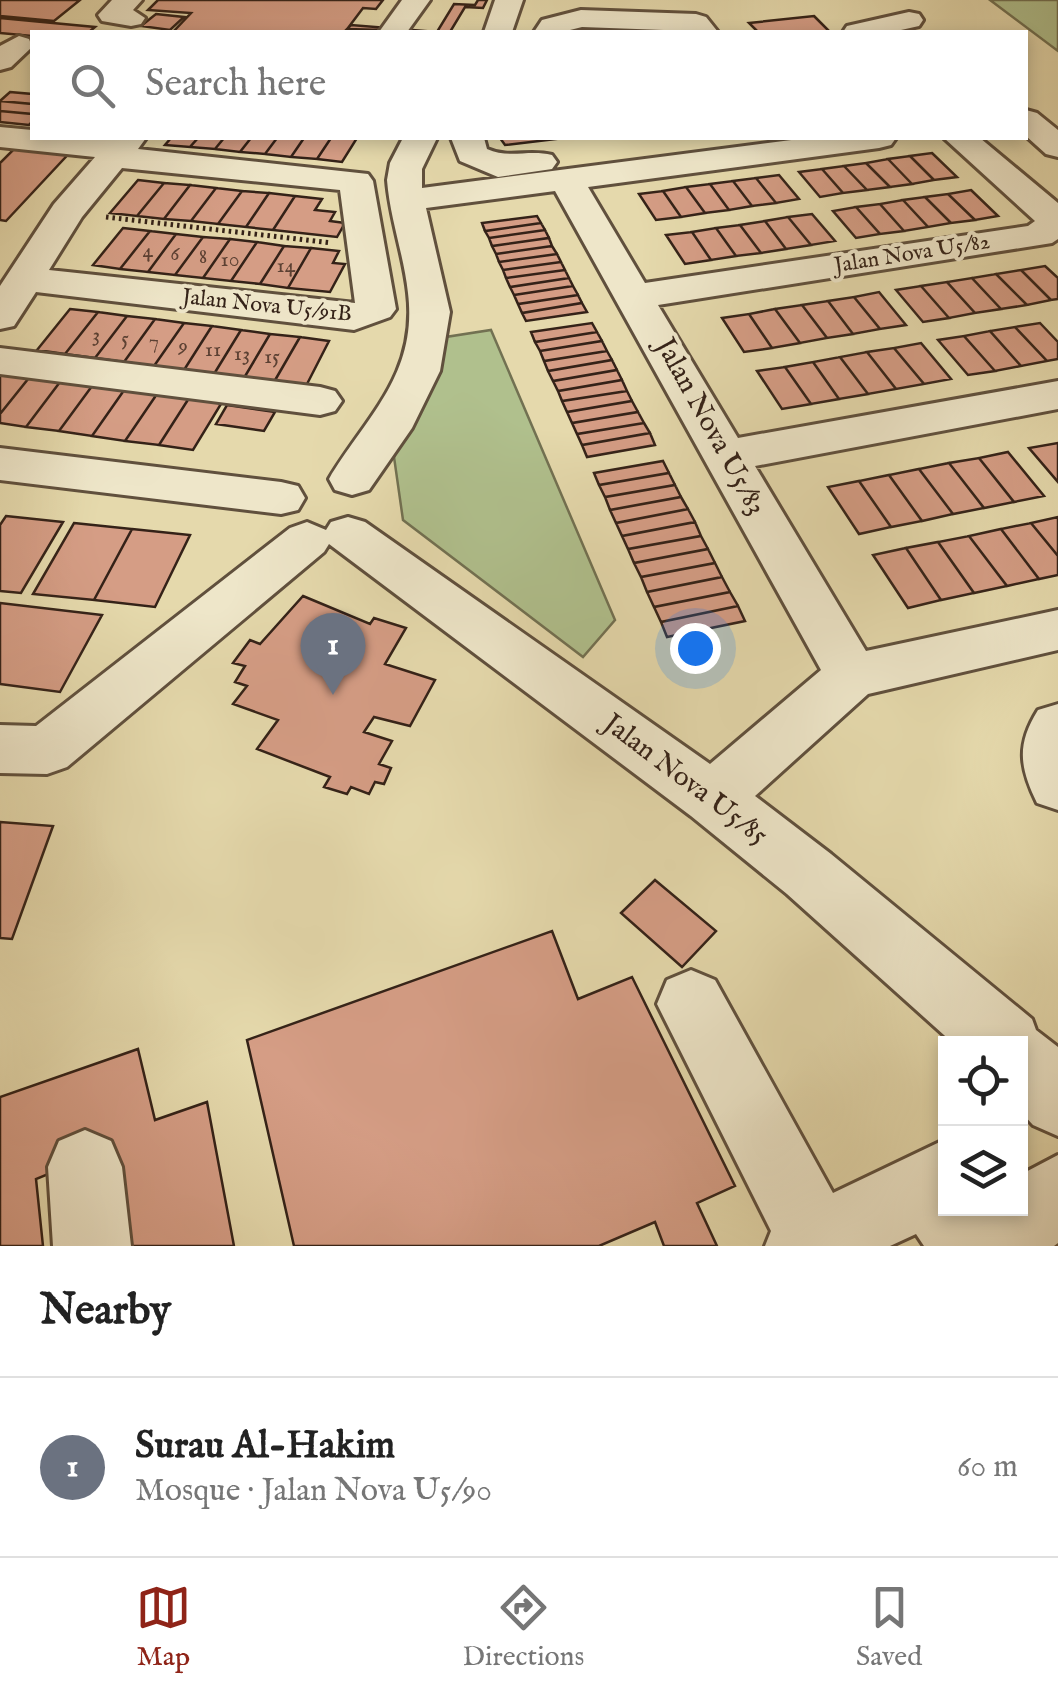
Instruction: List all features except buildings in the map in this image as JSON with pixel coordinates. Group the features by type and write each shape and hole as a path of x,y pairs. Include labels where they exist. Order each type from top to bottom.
{"street":[{"path":"394,30 416,0"},
{"path":"499,30 509,0"},
{"path":"561,0 560,5 638,7"},
{"path":"863,30 907,17"},
{"path":"549,30 582,18 696,23 702,30"},
{"path":"1028,122 1058,146"},
{"path":"0,137 30,140"},
{"path":"33,140 121,148"},
{"path":"352,479 377,448 410,390 429,331 428,289 406,167 419,140"},
{"path":"468,140 472,154 498,167 742,140"},
{"path":"409,200 864,140"},
{"name":"Jalan Nova U5/82","path":"637,296 1039,235 1055,224 1044,209 962,140"},
{"path":"0,316 67,212 121,148"},
{"name":"Jalan Nova U5/91B","path":"27,279 354,318 376,308 356,181 121,148"},
{"name":"Jalan Nova U5/83","path":"566,179 637,296 852,676"},
{"path":"0,360 320,402"},
{"path":"726,456 1058,395"},
{"path":"0,464 312,524 364,523 372,502 366,488 352,479 312,478 294,486 312,524"},
{"path":"0,749 47,750 312,524"},
{"name":"Jalan Nova U5/85","path":"312,524 712,798 1031,1082"},
{"path":"712,798 852,676 1058,630"},
{"path":"1058,727 1049,743 1048,759 1058,785"},
{"path":"691,1004 810,1243 938,1206"},
{"path":"85,1166 92,1246"},
{"path":"995,1246 1058,1194"}],"path":[{"path":"67,212 368,248"}],"green space":[{"path":"990,0 1058,0 1058,51"},
{"path":"491,330 615,620 583,657 403,520 394,457 446,337"}],"place":[{"name":"Surau Al-Hakim","path":"333,695"}]}
